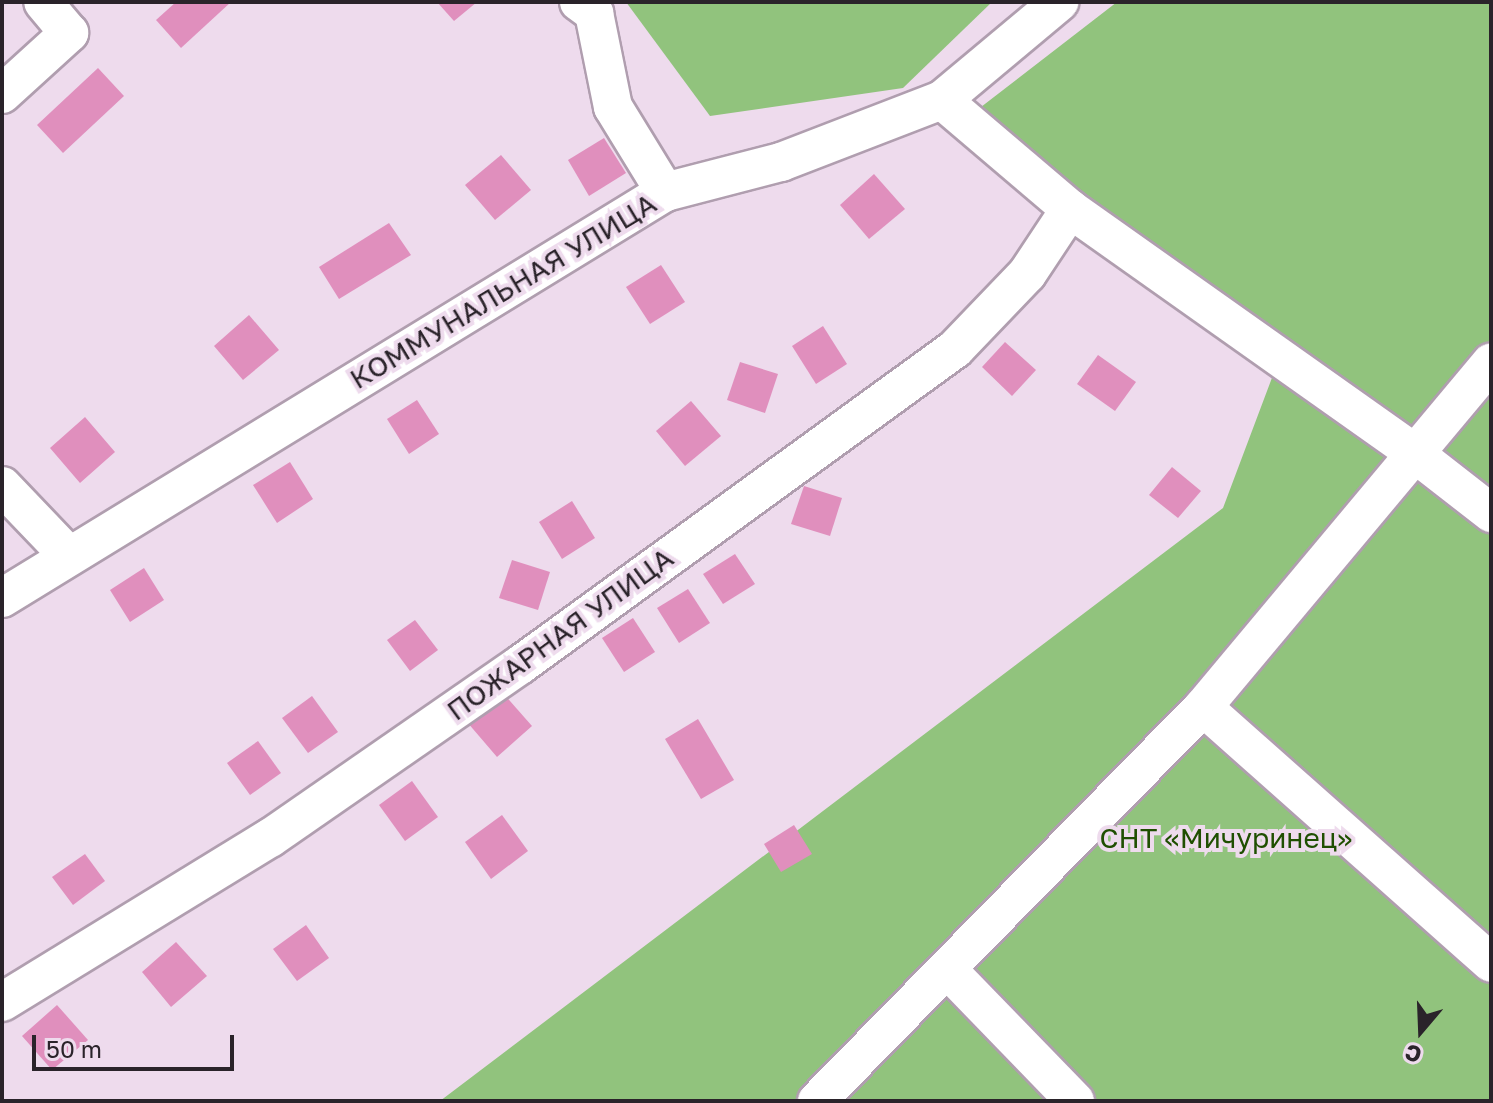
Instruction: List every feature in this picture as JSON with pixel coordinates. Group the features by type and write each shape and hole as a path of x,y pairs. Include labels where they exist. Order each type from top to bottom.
{"street":[{"path":"2,94 69,33 43,2"},
{"path":"579,2 594,13 613,107 665,192"},
{"name":"КОММУНАЛЬНАЯ УЛИЦА","path":"2,598 665,192 781,162 942,100 1059,2"},
{"path":"942,100 1070,209 1414,453 1491,513"},
{"name":"ПОЖАРНАЯ УЛИЦА","path":"2,1002 284,829 520,665 955,349 1027,274 1070,209"},
{"path":"817,1101 1203,707 1491,363"},
{"path":"2,486 68,555"},
{"path":"1203,707 1491,963"},
{"path":"947,969 1075,1101"}],"green space":[{"path":"626,2 992,2 903,88 710,116"},
{"name":"СНТ «Мичуринец»","path":"1117,2 1491,2 1491,1101 440,1101 1223,508 1273,375 981,107"}],"building":[{"path":"176,2 231,2 181,48 156,20"},
{"path":"437,2 477,2 454,21"},
{"path":"98,68 124,96 63,153 37,125"},
{"path":"604,138 626,173 589,196 568,160"},
{"path":"501,155 531,190 495,220 465,185"},
{"path":"874,174 905,209 869,239 840,205"},
{"path":"389,223 411,255 339,299 319,267"},
{"path":"661,265 685,302 650,324 626,287"},
{"path":"249,315 279,350 243,380 214,346"},
{"path":"823,326 847,364 816,384 792,346"},
{"path":"1005,342 1036,370 1012,396 982,367"},
{"path":"1098,355 1136,382 1115,411 1077,384"},
{"path":"740,362 778,374 765,413 727,400"},
{"path":"417,400 439,434 409,454 387,419"},
{"path":"691,401 721,436 685,466 656,431"},
{"path":"85,417 115,452 80,483 50,448"},
{"path":"290,462 313,499 277,523 253,485"},
{"path":"1172,467 1201,491 1178,518 1149,495"},
{"path":"804,486 842,498 830,536 791,524"},
{"path":"572,501 595,538 562,559 539,522"},
{"path":"735,554 755,584 723,604 703,574"},
{"path":"512,560 550,572 538,610 499,598"},
{"path":"144,568 164,600 130,622 110,590"},
{"path":"688,589 710,623 679,643 657,608"},
{"path":"633,618 655,652 624,672 602,638"},
{"path":"415,620 438,650 410,671 387,640"},
{"path":"502,692 532,726 497,757 467,722"},
{"path":"312,696 338,732 308,753 282,718"},
{"path":"698,719 734,780 701,799 665,739"},
{"path":"258,741 281,773 250,795 227,763"},
{"path":"412,781 438,817 405,841 379,805"},
{"path":"502,815 528,851 491,879 465,842"},
{"path":"794,825 812,854 781,872 764,844"},
{"path":"85,854 105,881 73,905 52,877"},
{"path":"306,925 329,958 297,981 273,949"},
{"path":"176,942 207,976 171,1007 142,972"},
{"path":"57,1005 88,1040 52,1070 22,1036"}]}
